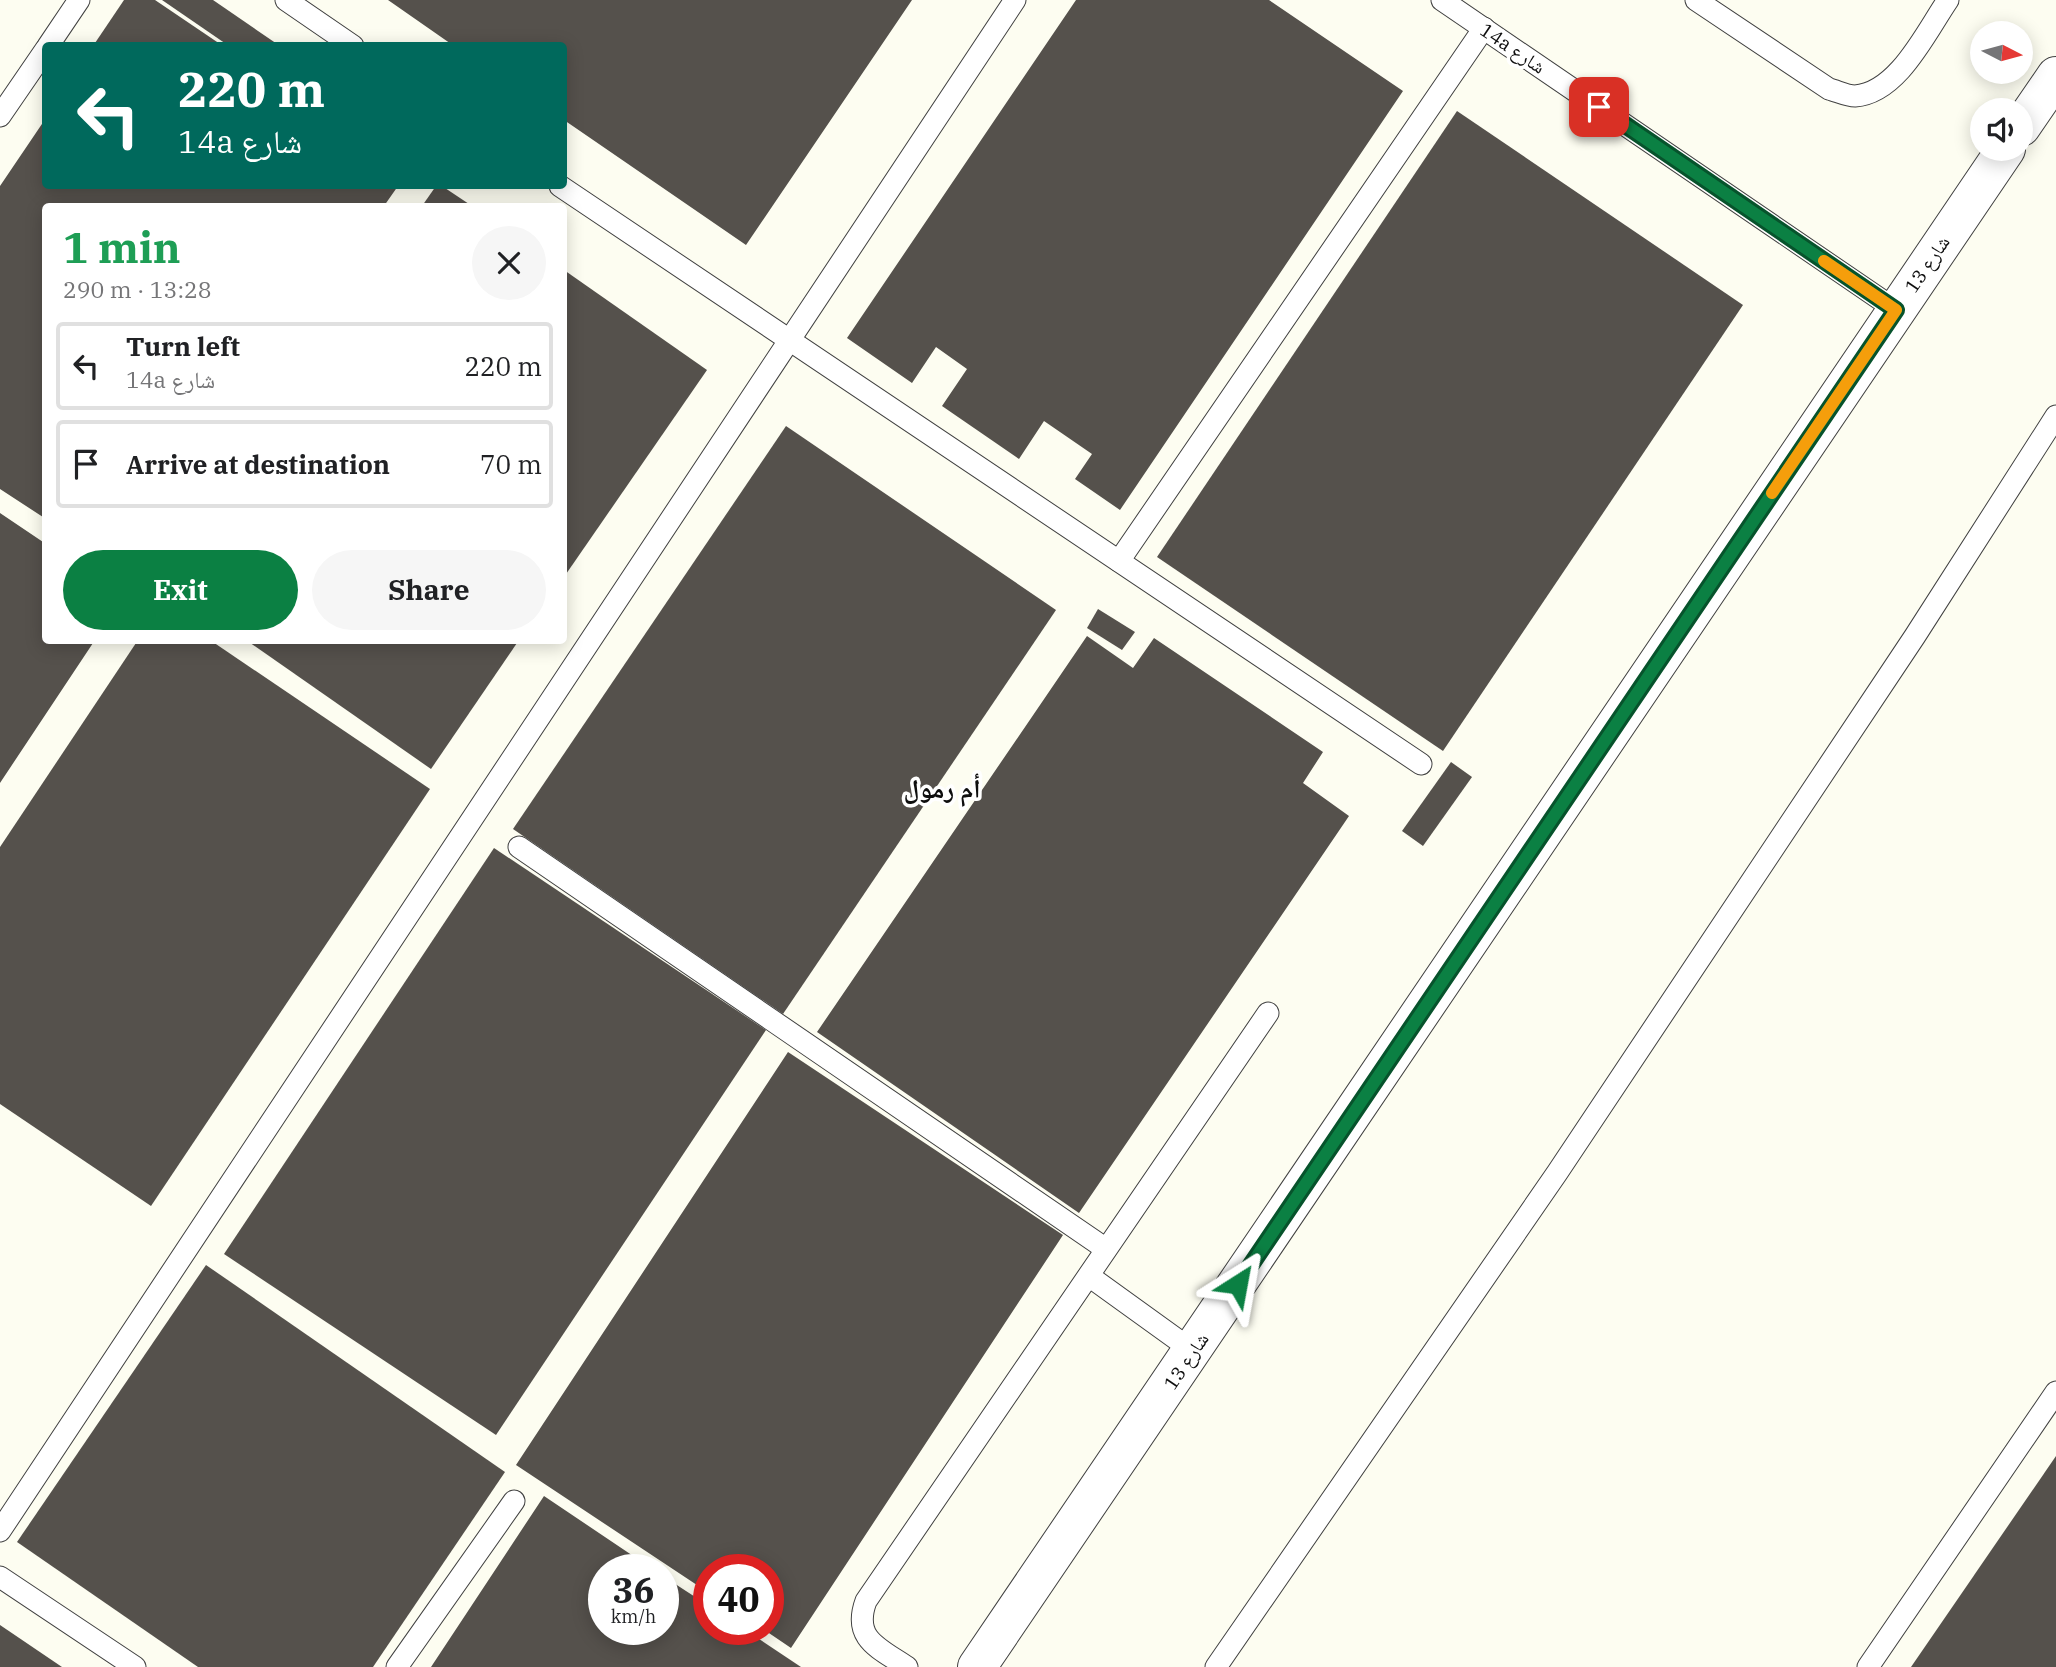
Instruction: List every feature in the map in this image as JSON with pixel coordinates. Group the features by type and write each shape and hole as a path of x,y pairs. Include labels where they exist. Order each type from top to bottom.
{"street":[{"path":"2033,110 2056,76"},
{"name":"شارع 13","path":"977,1667 1998,161"}],"lane":[{"path":"50,42 79,0"},
{"path":"286,0 347,42"},
{"path":"0,1531 1015,0"},
{"name":"14a شارع","path":"1442,0 1896,310"},
{"path":"1696,0 1829,89 1854,96 1879,90 1899,73 1948,0"},
{"path":"1119,561 1484,28"},
{"path":"0,116 42,54"},
{"path":"564,189 1422,764"},
{"path":"1216,1667 1565,1162 1914,636 2056,416"},
{"path":"519,847 1106,1250"},
{"path":"906,1667 867,1639 861,1614 866,1601 1268,1013"},
{"path":"1088,1276 1193,1351"},
{"path":"1868,1667 2056,1392"},
{"path":"397,1667 514,1501"},
{"path":"0,1577 135,1667"}],"building":[{"path":"124,0 155,0 217,42 96,42"},
{"path":"162,0 213,0 274,42 223,42"},
{"path":"388,0 912,0 746,245 567,122 567,42 448,42"},
{"path":"1076,0 1269,0 1403,91 1120,510 1075,479 1092,454 1044,421 1019,459 942,406 967,369 936,347 912,383 847,338"},
{"path":"1457,111 1743,305 1443,751 1157,557"},
{"path":"42,124 42,189 396,189 386,203 42,203 42,516 0,489 0,186"},
{"path":"434,189 446,189 468,203 424,203"},
{"path":"567,272 707,370 567,573"},
{"path":"786,426 1056,610 783,1014 513,829"},
{"path":"0,513 42,541 42,644 92,644 0,783"},
{"path":"1098,609 1135,632 1122,650 1087,628"},
{"path":"1087,636 1133,668 1154,638 1323,752 1303,783 1349,816 1079,1213 817,1032"},
{"path":"135,644 216,644 430,789 151,1206 0,1104 0,847"},
{"path":"252,644 516,644 431,769"},
{"path":"1451,762 1472,777 1423,846 1402,831"},
{"path":"494,848 766,1030 496,1435 224,1254"},
{"path":"788,1052 1063,1235 791,1648 784,1643 784,1554 693,1554 693,1582 679,1573 679,1554 650,1554 516,1465"},
{"path":"206,1265 505,1472 373,1667 198,1667 17,1542"},
{"path":"2056,1456 2056,1667 1911,1667"},
{"path":"544,1496 630,1554 588,1554 588,1645 679,1645 679,1586 693,1596 693,1645 768,1645 801,1667 431,1667"},
{"path":"0,1625 62,1667 0,1667"}],"slow traffic":[{"path":"1772,493 1896,310 1824,261"}],"district":[{"name":"أم رمول","path":"942,789"}],"route":[{"path":"1238,1284 1896,310 1599,107"}]}
